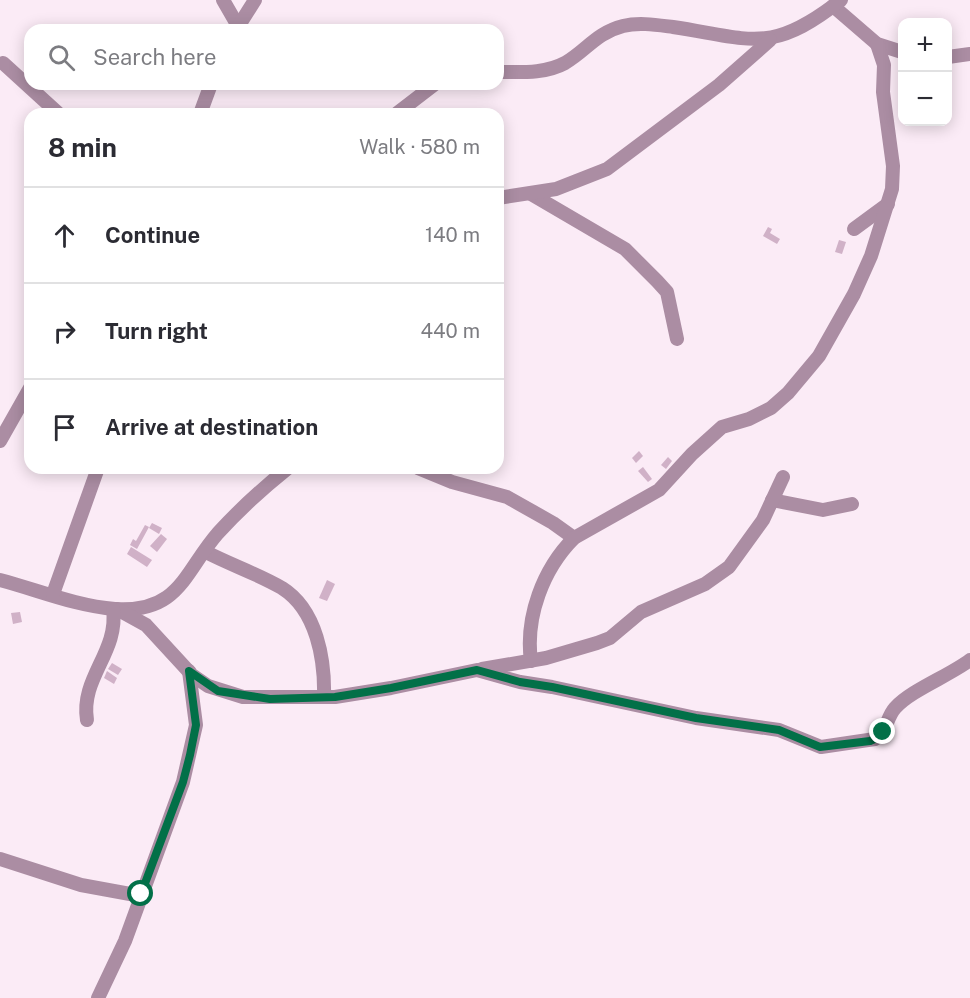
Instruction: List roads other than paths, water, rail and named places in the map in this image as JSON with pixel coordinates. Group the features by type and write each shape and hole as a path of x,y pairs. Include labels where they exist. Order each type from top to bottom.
{"street":[{"path":"222,0 235,24"},
{"path":"240,24 255,0"},
{"path":"504,72 535,72 559,66 599,35 631,25 651,24 747,41 772,38 800,27 837,3 877,44 884,60 883,92 893,166 889,202 871,256 846,310 819,356 788,393 764,412 719,430 659,490 574,538 554,562 539,593 530,637 531,661"},
{"path":"504,197 556,189 607,169 719,85 772,38"},
{"path":"877,44 898,50"},
{"path":"952,56 970,54"},
{"path":"3,63 24,82"},
{"path":"33,90 52,108"},
{"path":"202,108 209,90"},
{"path":"404,108 427,90"},
{"path":"531,194 625,249 657,280 667,292 677,339"},
{"path":"854,229 889,202"},
{"path":"2,432 24,400"},
{"path":"53,594 96,474"},
{"path":"0,579 69,600 115,609 133,608 165,599 180,586 236,513 281,474"},
{"path":"433,474 452,482 507,497 553,523 574,538"},
{"path":"115,609 146,625 189,671 218,691 243,696 324,697 391,688 531,661 570,652 610,638 641,612 705,584 729,567 763,520 783,477"},
{"path":"772,500 823,510 852,504"},
{"path":"206,552 284,589 298,604 311,624 321,653 324,697"},
{"path":"87,720 85,700 114,633 115,609"},
{"path":"477,670 520,682 696,718 779,730 820,747 875,739 881,736 892,711 902,701 944,678 970,660"},
{"path":"98,998 116,963 190,755 196,725 189,671"},
{"path":"0,859 81,885 141,896"}]}
